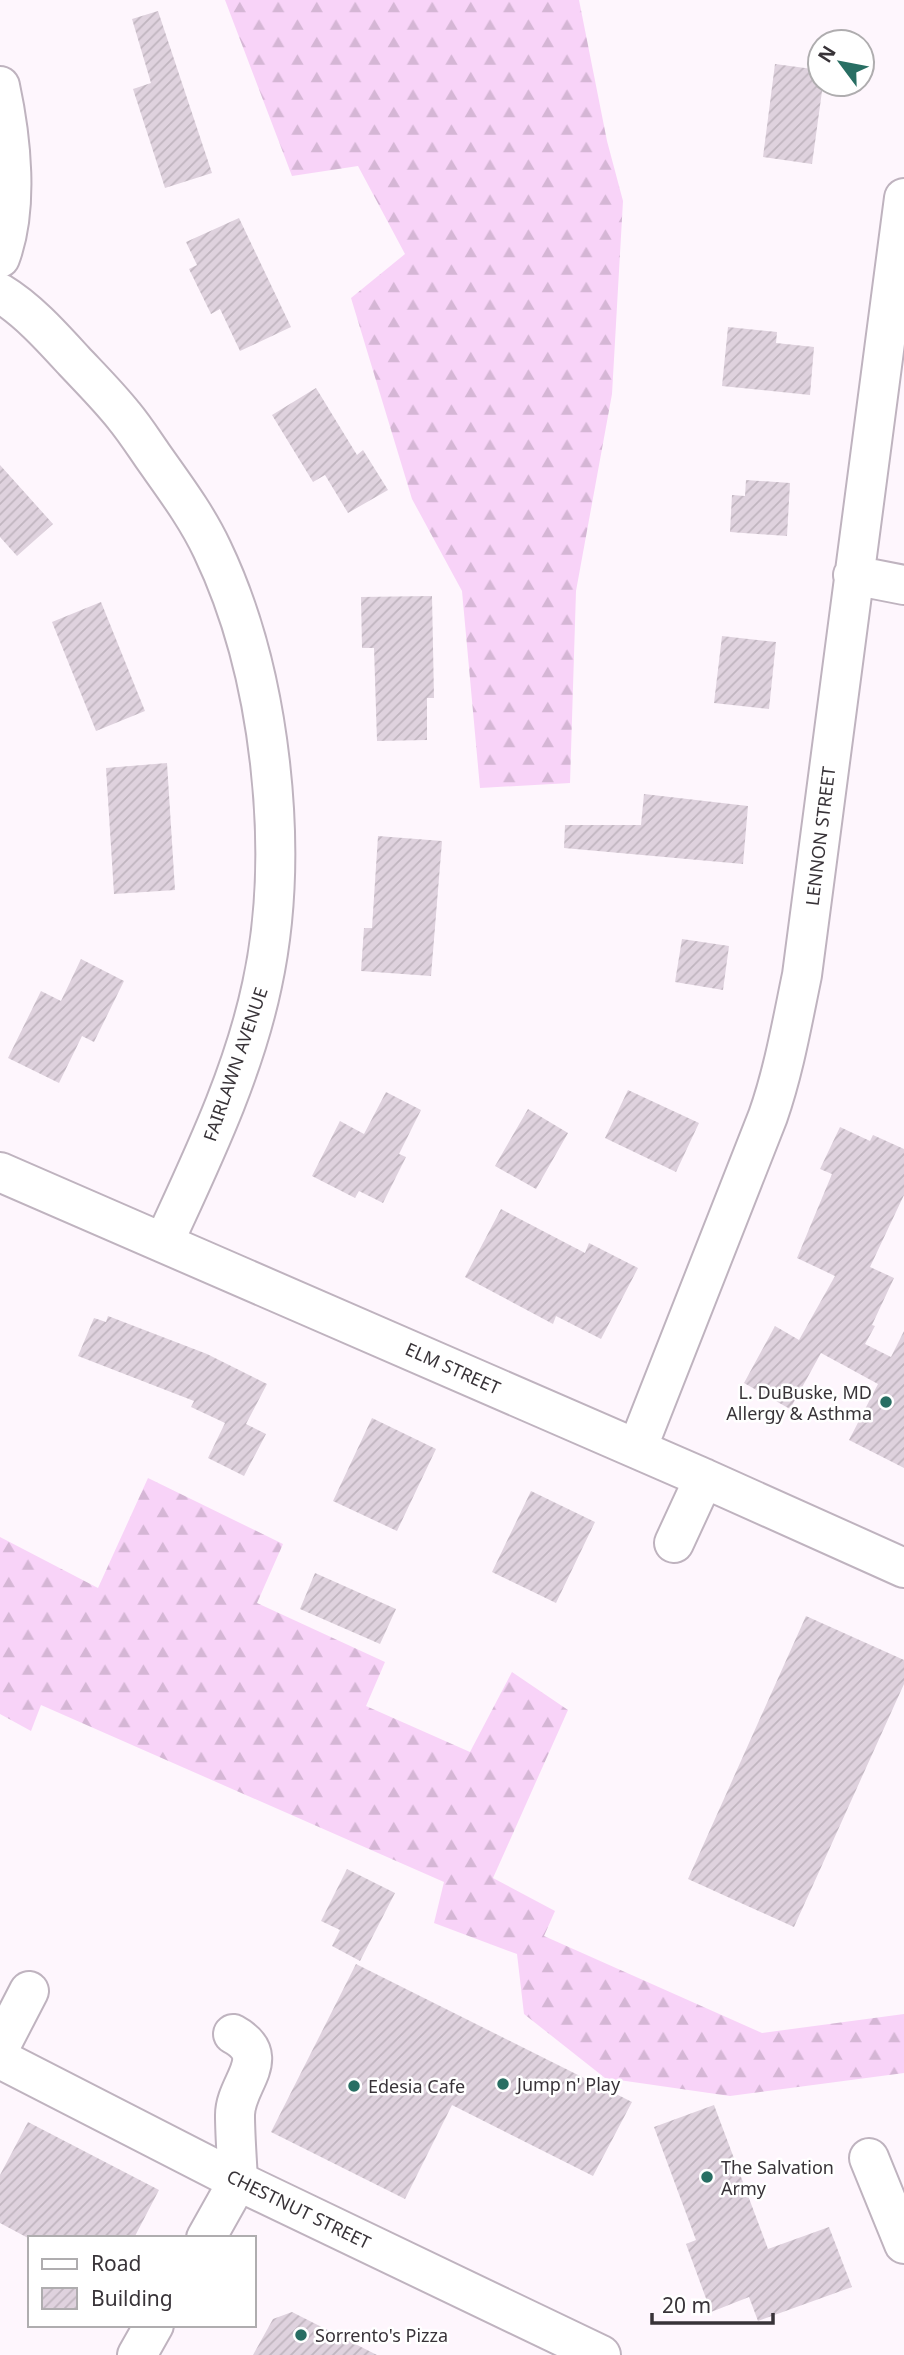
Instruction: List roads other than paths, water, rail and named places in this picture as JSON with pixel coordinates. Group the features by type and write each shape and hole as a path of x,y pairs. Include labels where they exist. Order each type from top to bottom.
{"street":[{"path":"0,86 5,112 11,207 6,241 0,258"},
{"name":"LENNON STREET","path":"637,1449 738,1197 782,1076 802,975 904,198"},
{"name":"FAIRLAWN AVENUE","path":"0,293 48,333 125,416 186,503 212,549 239,617 258,690 270,764 275,822 276,880 272,938 262,988 231,1086 164,1242"},
{"path":"853,575 904,585"},
{"name":"ELM STREET","path":"0,1172 704,1478 904,1568"},
{"path":"674,1543 704,1478"},
{"path":"0,2047 29,1991"},
{"path":"207,2236 238,2180 235,2112 253,2055 250,2047 233,2034"},
{"name":"CHESTNUT STREET","path":"0,2059 238,2180 601,2355"},
{"path":"869,2158 904,2244"},
{"path":"137,2355 154,2327"}],"place":[{"name":"L. DuBuske, MD Allergy & Asthma","path":"886,1402"},
{"name":"Jump n' Play","path":"503,2084"},
{"name":"Edesia Cafe","path":"354,2086"},
{"name":"The Salvation Army","path":"707,2177"},
{"name":"Sorrento's Pizza","path":"301,2335"}]}
